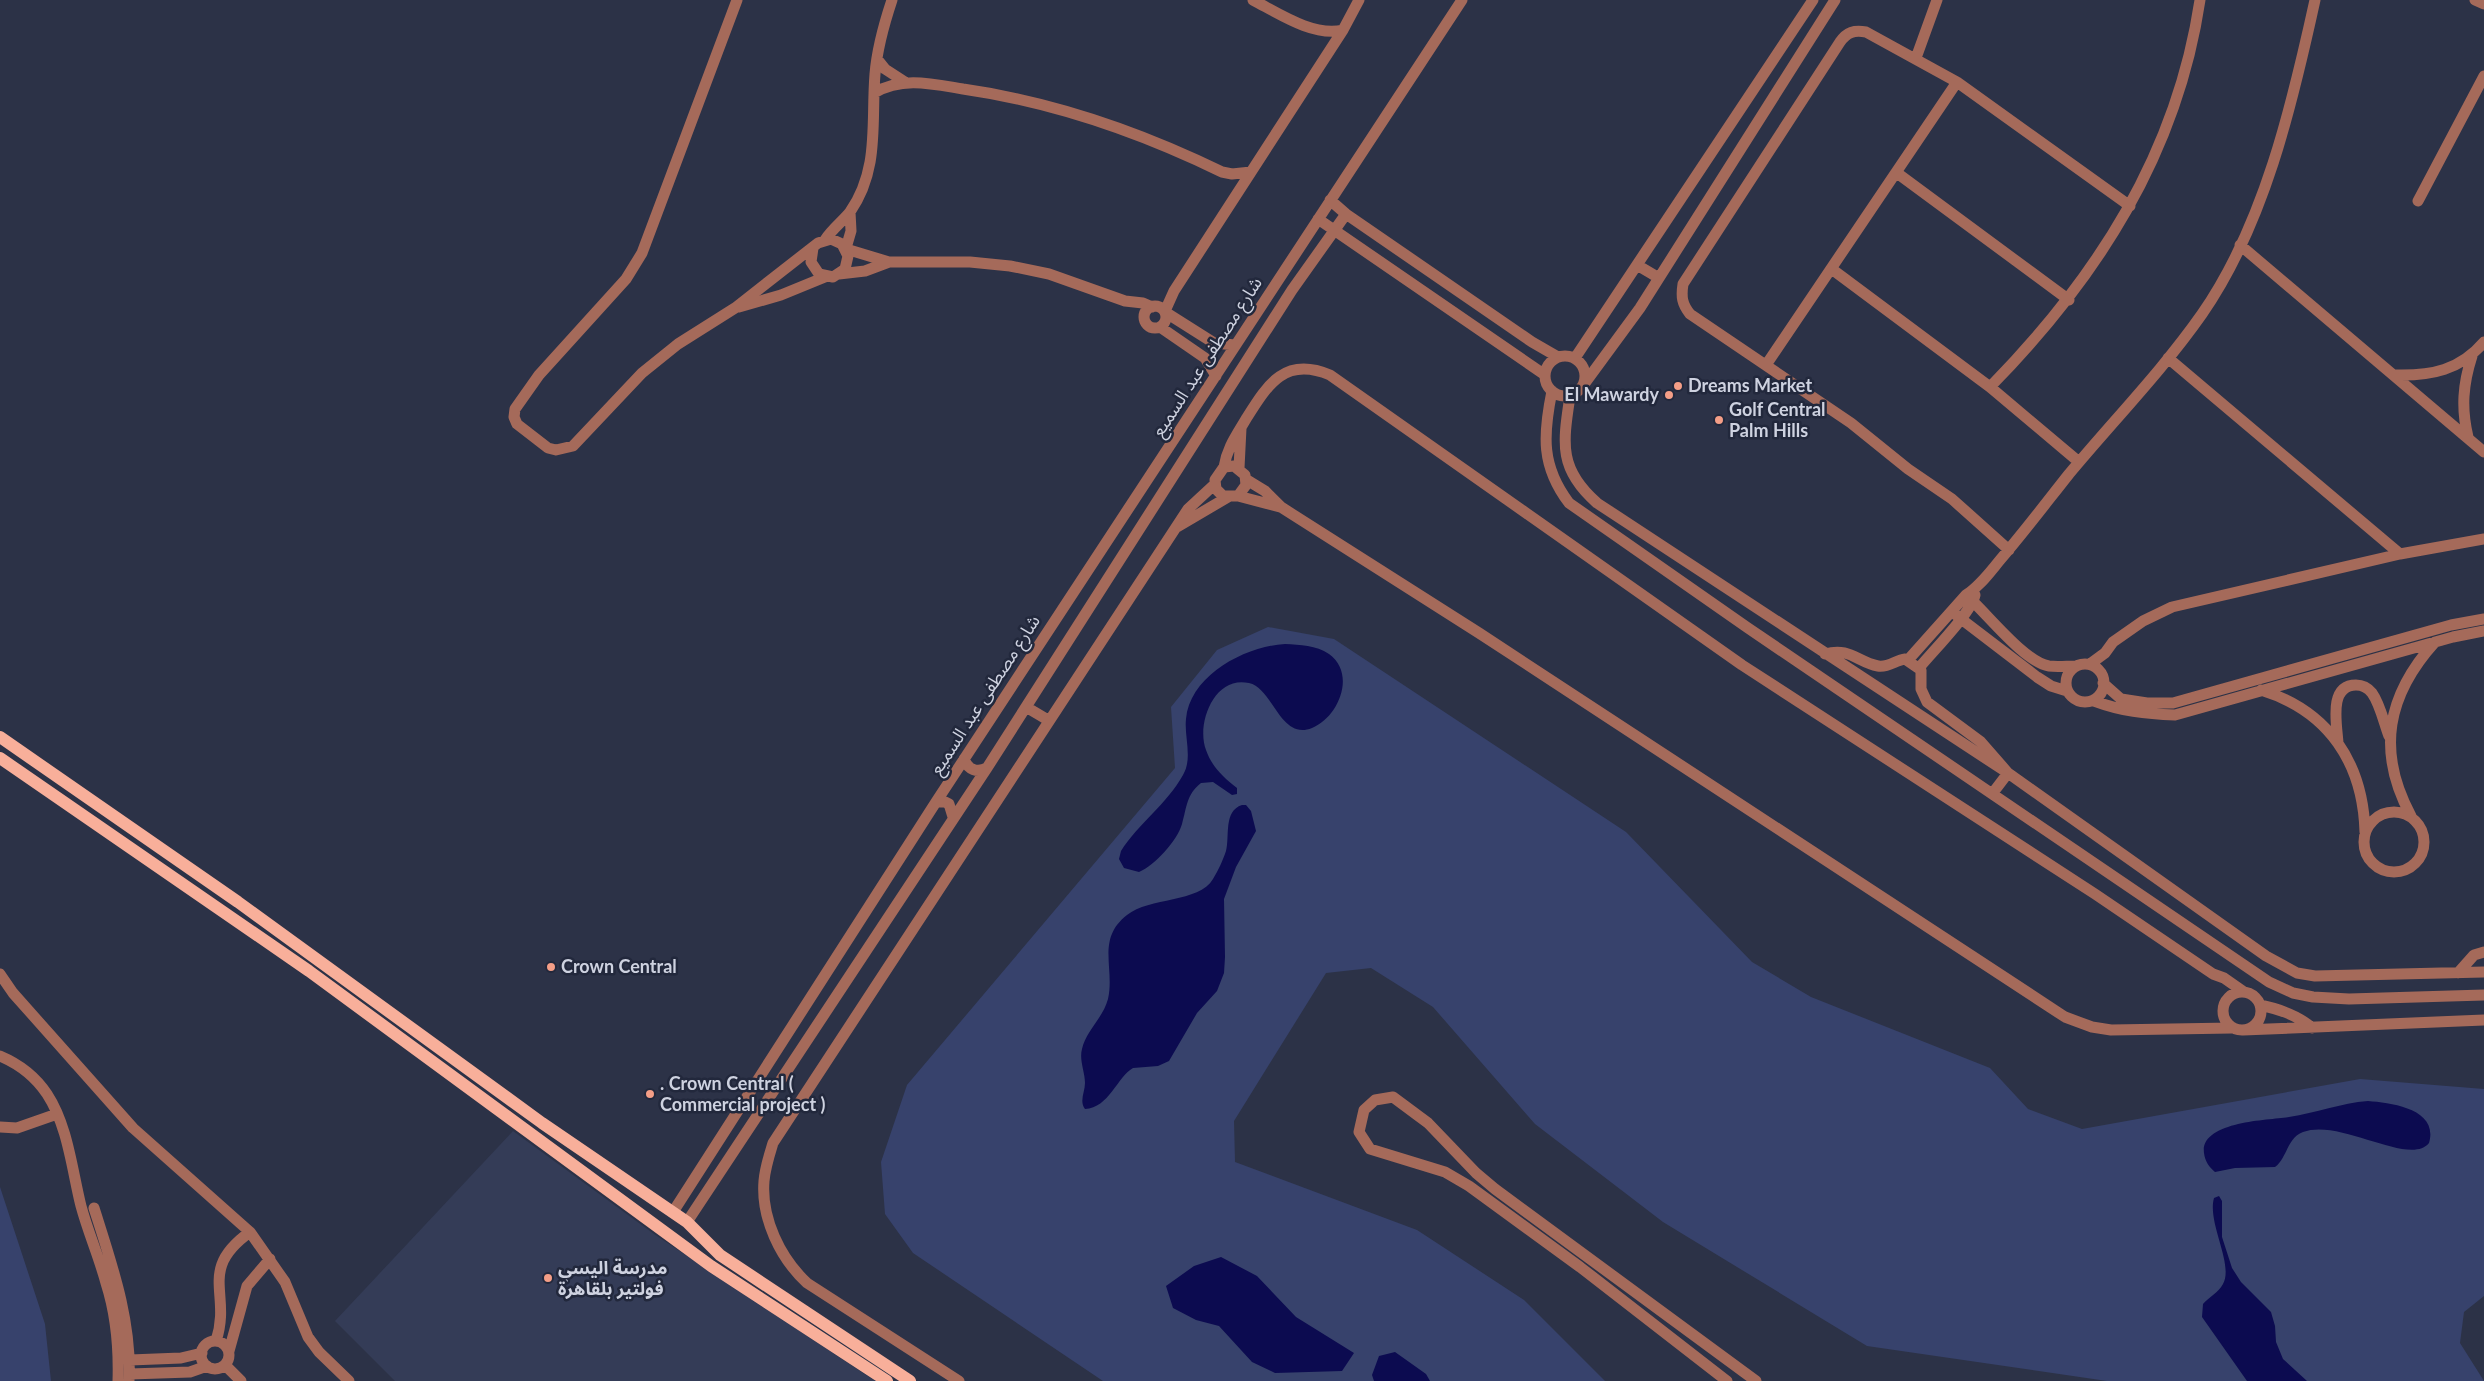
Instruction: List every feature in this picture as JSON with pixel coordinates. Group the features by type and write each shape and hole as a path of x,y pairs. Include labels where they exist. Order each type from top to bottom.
{"main road":[{"path":"0,736 238,902 542,1123 688,1222 720,1255 910,1381"},
{"path":"0,758 309,971 711,1266 887,1381"}],"street":[{"path":"737,0 642,253 626,279 562,350 519,402 514,417 517,424 548,448 556,450 573,446 642,373 678,344 735,308 795,259 824,240 850,212 870,162 875,128 874,93 877,59 884,23 892,0"},
{"path":"1252,0 1316,29 1334,32 1343,30"},
{"path":"1144,319 1146,312 1159,309 1174,292 1343,30 1359,0"},
{"name":"شارع مصطفى عبد السميع","path":"673,1212 936,802 1462,0"},
{"path":"1575,358 1812,0"},
{"path":"1552,391 1562,396 1570,396 1578,392 1640,308 1835,0"},
{"path":"1916,58 1937,0"},
{"path":"1990,387 2027,350 2069,300 2130,206 2155,155 2178,93 2200,0"},
{"path":"1919,668 1972,595 2079,462 2168,358 2214,295 2240,245 2255,210 2284,131 2296,89 2315,0"},
{"path":"1316,29 1326,55"},
{"path":"2009,550 1952,499 1902,465 1851,423 1690,314 1683,305 1681,295 1683,284 1844,36 1858,31 1866,32 1957,82 2130,206"},
{"path":"877,59 885,68 905,82"},
{"path":"2418,201 2484,76"},
{"path":"874,93 889,85 905,82 978,91 1047,105 1136,134 1222,172 1232,174 1251,172"},
{"path":"1766,365 1833,270 1957,82"},
{"path":"1222,172 1235,196"},
{"path":"1897,173 2069,300"},
{"path":"1330,200 1346,214 1558,358"},
{"path":"840,274 848,263 846,249 851,231 850,212"},
{"name":"شارع مصطفى عبد السميع","path":"688,1222 953,816 987,768 1287,298 1346,214"},
{"path":"1318,219 1545,375 1552,391 1546,421 1548,466 1556,486 1569,504 1755,633 2281,988 2308,997 2349,1000 2484,996"},
{"path":"824,240 837,240 846,249 889,262 970,262 1010,266 1064,279 1125,301 1143,303 1159,309 1214,342 1236,345"},
{"path":"2240,245 2396,375 2484,452"},
{"path":"813,248 810,255 814,269 826,276"},
{"path":"735,308 781,295 826,276 865,271 889,262"},
{"path":"1637,265 1659,278"},
{"path":"1833,270 1990,387 2079,462"},
{"path":"1125,301 1150,327 1160,327 1205,358 1216,376"},
{"path":"1159,309 1166,321 1160,327"},
{"path":"2396,375 2416,375 2454,366 2472,356 2484,342"},
{"path":"1545,375 1549,364 1558,358 1563,356 1575,358 1585,371 1585,382"},
{"path":"2468,437 2463,417 2462,396 2465,376 2472,356"},
{"path":"2168,358 2400,554"},
{"path":"1224,468 1228,449 1266,387 1279,376 1303,368 1314,368 1330,375 1742,665 2095,894 2213,974 2224,978 2244,992 2252,995 2260,1005 2261,1011 2258,1022 2238,1029"},
{"path":"1570,396 1564,440 1566,459 1572,476 1597,503 2008,774 2266,956 2297,973 2315,976 2484,972"},
{"path":"1241,428 1239,468 1246,480 1265,492 1281,507 1479,633 2065,1017 2092,1027 2111,1030 2312,1028 2484,1020"},
{"path":"1239,468 1234,466 1224,468 1216,475 1215,484 1219,493 1281,507"},
{"path":"1175,528 1245,489 1246,480"},
{"path":"959,1381 807,1283 795,1272 776,1242 764,1202 764,1182 773,1143 1175,528 1188,509 1215,484"},
{"path":"1972,595 1993,624 2029,656 2047,666 2076,666 2090,664 2105,653 2113,642 2143,621 2172,607 2400,554 2484,539"},
{"path":"1755,633 1758,624 1766,616"},
{"path":"1908,660 1956,616"},
{"path":"1956,616 2037,677 2052,686 2067,691 2074,699 2082,702 2094,701 2118,710 2174,715 2436,642 2484,631"},
{"path":"2090,664 2100,671 2103,683 2121,698 2147,703 2173,703 2441,628 2484,619"},
{"path":"2261,690 2283,698 2304,710 2322,725 2338,743 2350,763 2359,785 2364,808 2365,851 2370,860 2386,871 2405,870 2413,866 2424,850 2423,830 2410,816 2394,778 2390,738 2394,711 2406,679 2436,642"},
{"path":"1825,654 1836,651 1846,652 1882,666 1908,660 1919,668 1922,674 1921,689 1927,702 1981,742 2008,774"},
{"path":"2067,691 2068,674 2076,666"},
{"path":"2094,701 2103,683"},
{"path":"2338,743 2336,704 2338,695 2344,688 2352,685 2368,688 2374,695 2390,738"},
{"path":"1026,707 1048,720"},
{"path":"964,759 968,768 973,770 987,768"},
{"path":"1992,794 2008,774"},
{"path":"936,802 949,804 953,816"},
{"path":"2364,832 2376,818 2384,813 2393,811 2410,816"},
{"path":"2458,973 2474,956 2484,952"},
{"path":"0,974 13,993 133,1128 250,1232 285,1282 308,1337 319,1352 349,1381"},
{"path":"2213,974 2228,997"},
{"path":"2238,1029 2223,1016 2223,1008 2228,997 2244,992"},
{"path":"2260,1005 2287,1013 2304,1021 2312,1028"},
{"path":"2203,1029 2223,1016"},
{"path":"0,1056 25,1069 37,1080 47,1093 57,1114 84,1217 111,1301 116,1337 118,1381"},
{"path":"1728,1381 1589,1274 1469,1186 1444,1172 1370,1149 1359,1132 1364,1110 1375,1100 1394,1097 1400,1101 1428,1123 1476,1173 1756,1381"},
{"path":"0,1127 17,1128 57,1114"},
{"path":"94,1208 122,1298 130,1360 129,1377 190,1372 207,1366"},
{"path":"216,1341 220,1325 220,1269 232,1246 250,1232"},
{"path":"229,1351 224,1344 216,1341 205,1345 202,1360 207,1366 216,1369 225,1365 229,1359 229,1351 247,1286 270,1259"},
{"path":"1589,1274 1598,1264"},
{"path":"220,1325 227,1330 236,1327"},
{"path":"130,1360 181,1358 202,1353"},
{"path":"225,1365 241,1381"}],"shaded area":[{"path":"1268,627 1334,639 1626,832 1752,962 1811,997 1990,1068 2028,1109 2082,1129 2360,1079 2484,1089 2484,1296 2464,1312 2460,1343 2484,1381 2107,1381 1867,1346 1663,1222 1535,1124 1433,1007 1371,968 1326,973 1234,1121 1235,1162 1417,1230 1524,1300 1605,1381 1103,1381 913,1253 885,1214 881,1162 907,1085 1175,768 1171,707 1217,650"},
{"path":"1285,644 1319,649 1329,654 1337,663 1342,673 1343,684 1341,695 1330,715 1312,728 1301,730 1292,727 1284,721 1257,687 1249,683 1237,683 1226,686 1217,694 1206,715 1204,739 1211,762 1237,788 1237,794 1232,795 1213,782 1201,783 1192,792 1179,831 1165,852 1152,864 1139,872 1124,868 1119,859 1121,851 1169,795 1186,768 1188,755 1186,719 1190,703 1198,689 1209,676 1238,657 1254,650"},
{"path":"1242,805 1246,805 1251,811 1256,831 1236,867 1224,899 1224,973 1217,991 1197,1013 1169,1061 1158,1066 1133,1068 1127,1072 1107,1098 1093,1107 1085,1109 1082,1103 1085,1083 1081,1053 1087,1036 1106,1006 1108,999 1110,987 1108,954 1112,934 1118,924 1136,909 1185,896 1206,887 1215,876 1226,851 1228,825 1232,813"},
{"path":"2368,1101 2400,1106 2420,1115 2427,1122 2430,1132 2429,1143 2420,1149 2406,1149 2336,1131 2318,1129 2298,1135 2290,1143 2282,1159 2275,1167 2235,1168 2215,1172 2205,1159 2206,1142 2213,1134 2224,1128 2252,1121 2289,1117"},
{"name":"مدرسة اليسي فولتير بلقاهرة","path":"513,1131 654,1234 875,1381 395,1381 335,1321"},
{"path":"0,1187 45,1324 51,1381 0,1381"},
{"path":"2219,1196 2222,1201 2222,1237 2232,1268 2241,1282 2271,1312 2275,1326 2276,1342 2283,1359 2307,1381 2247,1381 2202,1317 2203,1304 2221,1287 2225,1276 2225,1266 2213,1208 2214,1198"},
{"path":"1221,1257 1257,1276 1296,1317 1354,1353 1342,1371 1275,1373 1252,1362 1219,1326 1196,1320 1173,1308 1166,1286 1194,1266"},
{"path":"1395,1352 1426,1374 1430,1381 1374,1381 1372,1375 1379,1356"}],"place":[{"name":"Dreams Market","path":"1678,386"},
{"name":"El Mawardy","path":"1669,395"},
{"name":"Golf Central Palm Hills","path":"1719,420"},
{"name":"Crown Central","path":"551,967"},
{"name":". Crown Central ( Commercial project )","path":"650,1094"},
{"name":"مدرسة اليسي فولتير بلقاهرة","path":"548,1278"}]}
